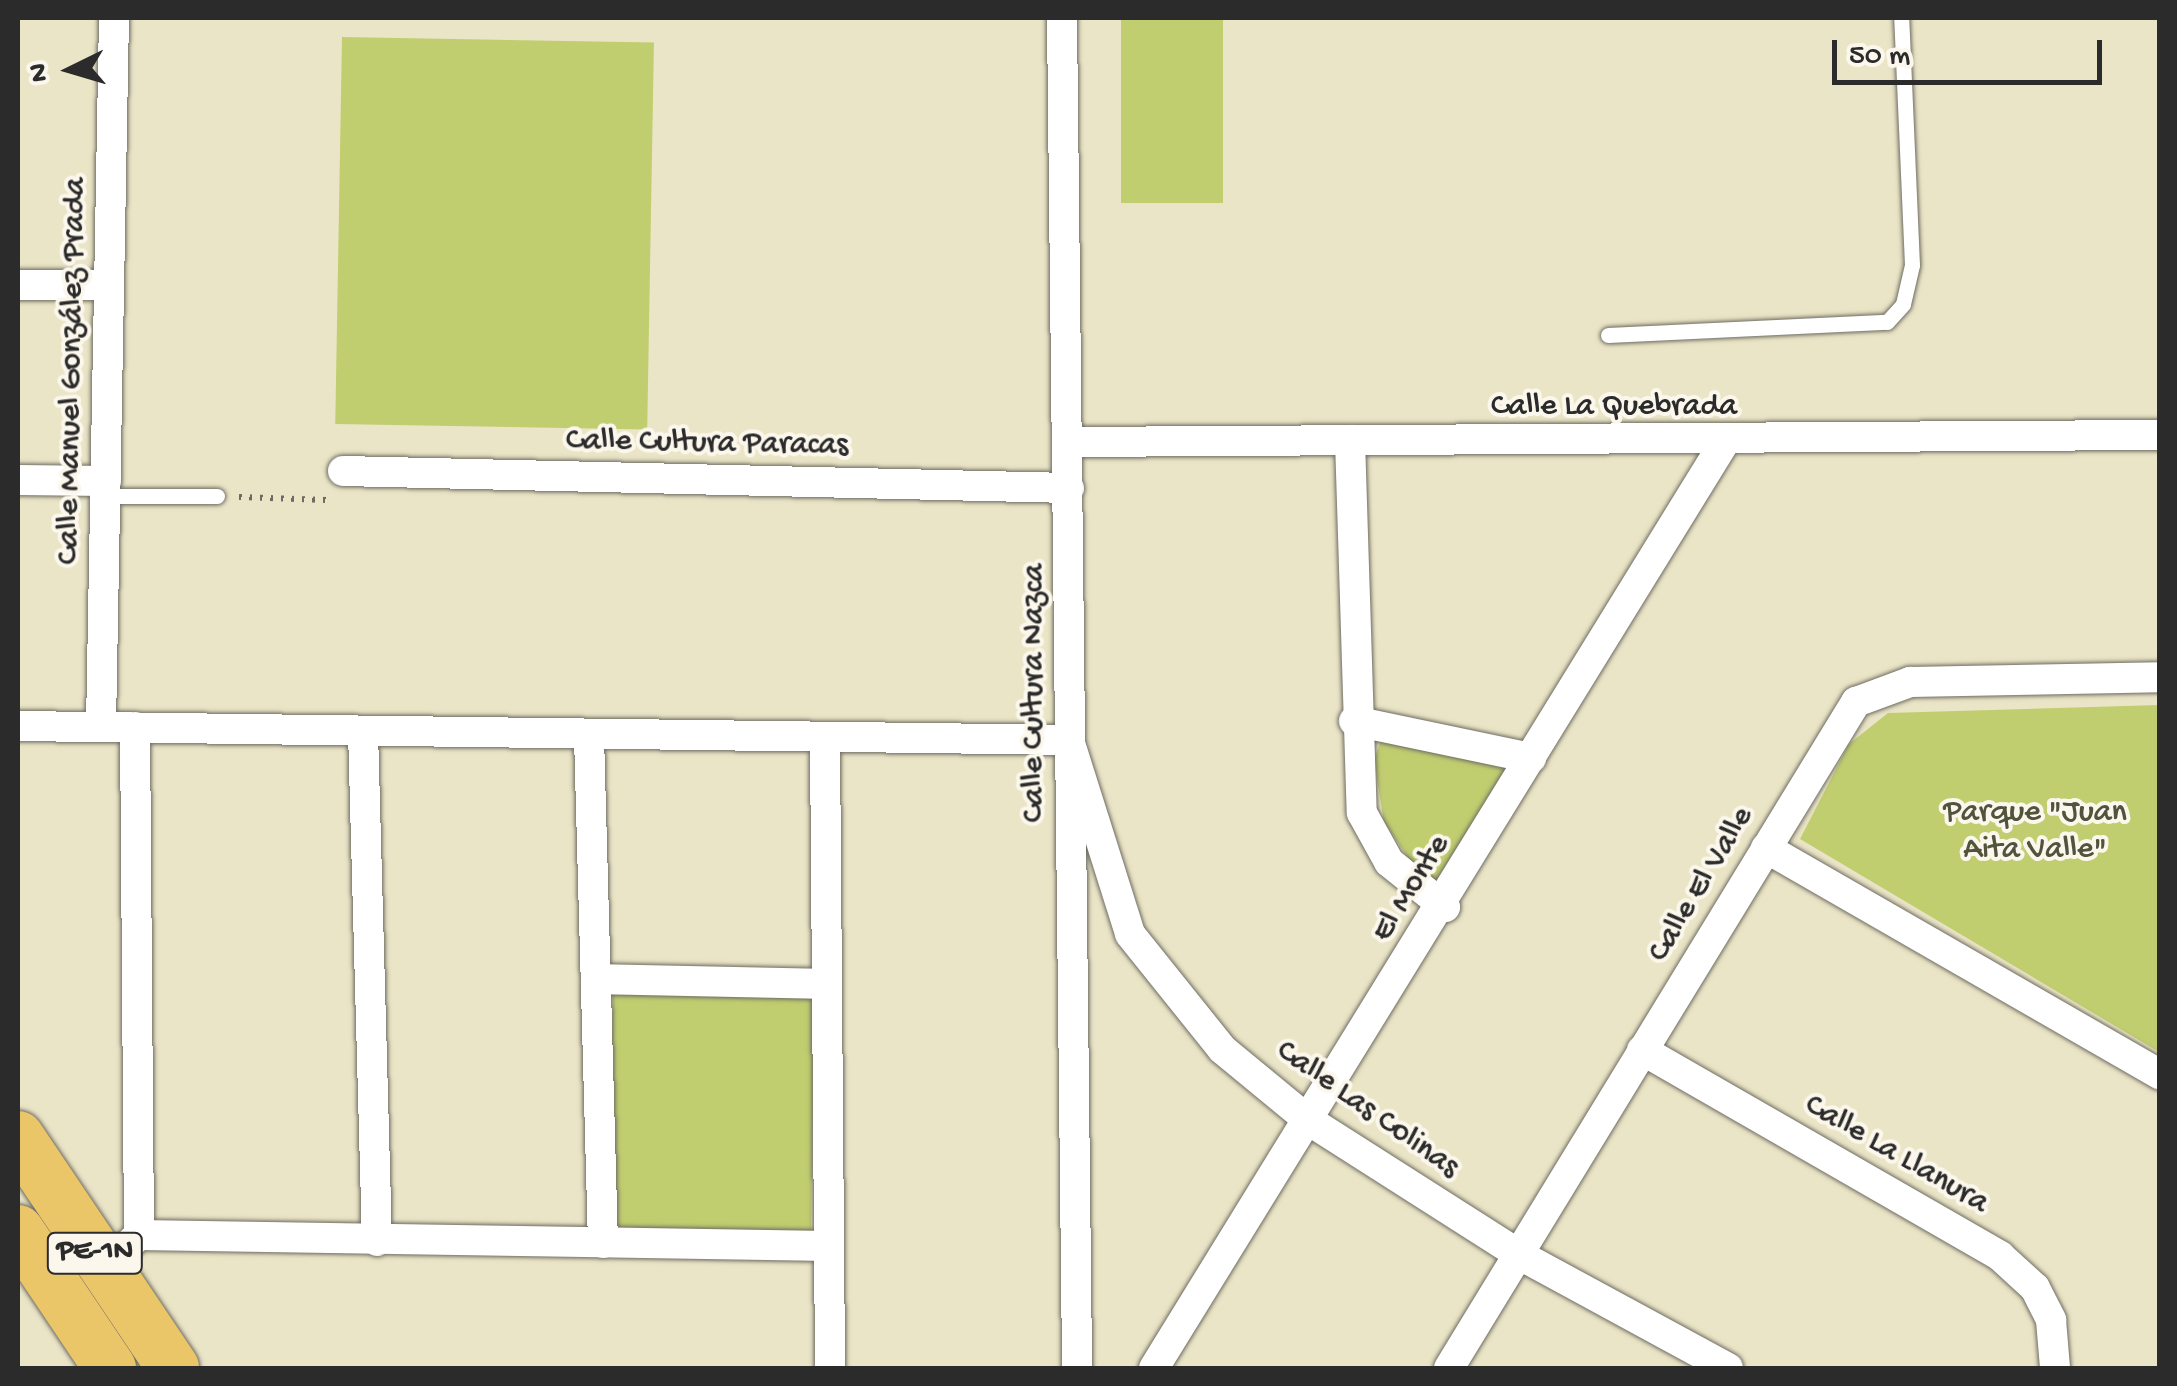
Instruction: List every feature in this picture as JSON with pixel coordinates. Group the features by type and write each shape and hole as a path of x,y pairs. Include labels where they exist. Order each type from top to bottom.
{"highway":[{"name":"PE-1N","path":"18,1137 122,1251 173,1368"},
{"name":"PE-1N","path":"18,1231 110,1368"}],"street":[{"name":"Calle Manuel González Prada","path":"101,726 114,18"},
{"name":"Calle Cultura Nazca","path":"1062,18 1077,1368"},
{"path":"18,285 109,285"},
{"name":"Calle La Quebrada","path":"1068,442 1724,443 2160,435"},
{"path":"1350,440 1354,722 1369,833 1388,862 1444,907"},
{"name":"El Monte","path":"1154,1368 1444,907 1724,443"},
{"name":"Calle Cultura Paracas","path":"343,471 1069,488"},
{"path":"18,480 106,488"},
{"name":"Calle El Valle","path":"1449,1368 1766,848 1832,730 1879,690 2160,676"},
{"path":"1354,722 1531,758"},
{"path":"18,726 825,741 1069,740"},
{"path":"135,727 122,1251 377,1240 829,1246"},
{"path":"363,731 377,1240"},
{"path":"588,736 603,1244"},
{"name":"Calle Las Colinas","path":"1069,740 1130,934 1222,1049 1308,1120 1518,1254 1726,1368"},
{"path":"825,741 830,1368"},
{"path":"1766,848 2160,1075"},
{"path":"596,980 827,984"},
{"name":"Calle La Llanura","path":"1642,1050 2000,1256 2035,1288 2051,1320 2055,1368"}],"lane":[{"path":"1608,335 1887,322 1903,304 1912,265 1901,18"},
{"path":"106,488 217,496"}],"path":[{"path":"217,496 343,500 343,471"}],"green space":[{"path":"1121,18 1223,18 1223,203 1121,203"},
{"path":"342,37 654,42 647,429 335,424"},
{"name":"Parque \"Juan Aita Valle\"","path":"2159,705 2159,1052 1800,839 1849,744 1888,713"},
{"path":"1381,740 1514,767 1447,885 1418,872 1384,822 1374,760"},
{"path":"613,989 815,993 811,1231 609,1228"}]}
